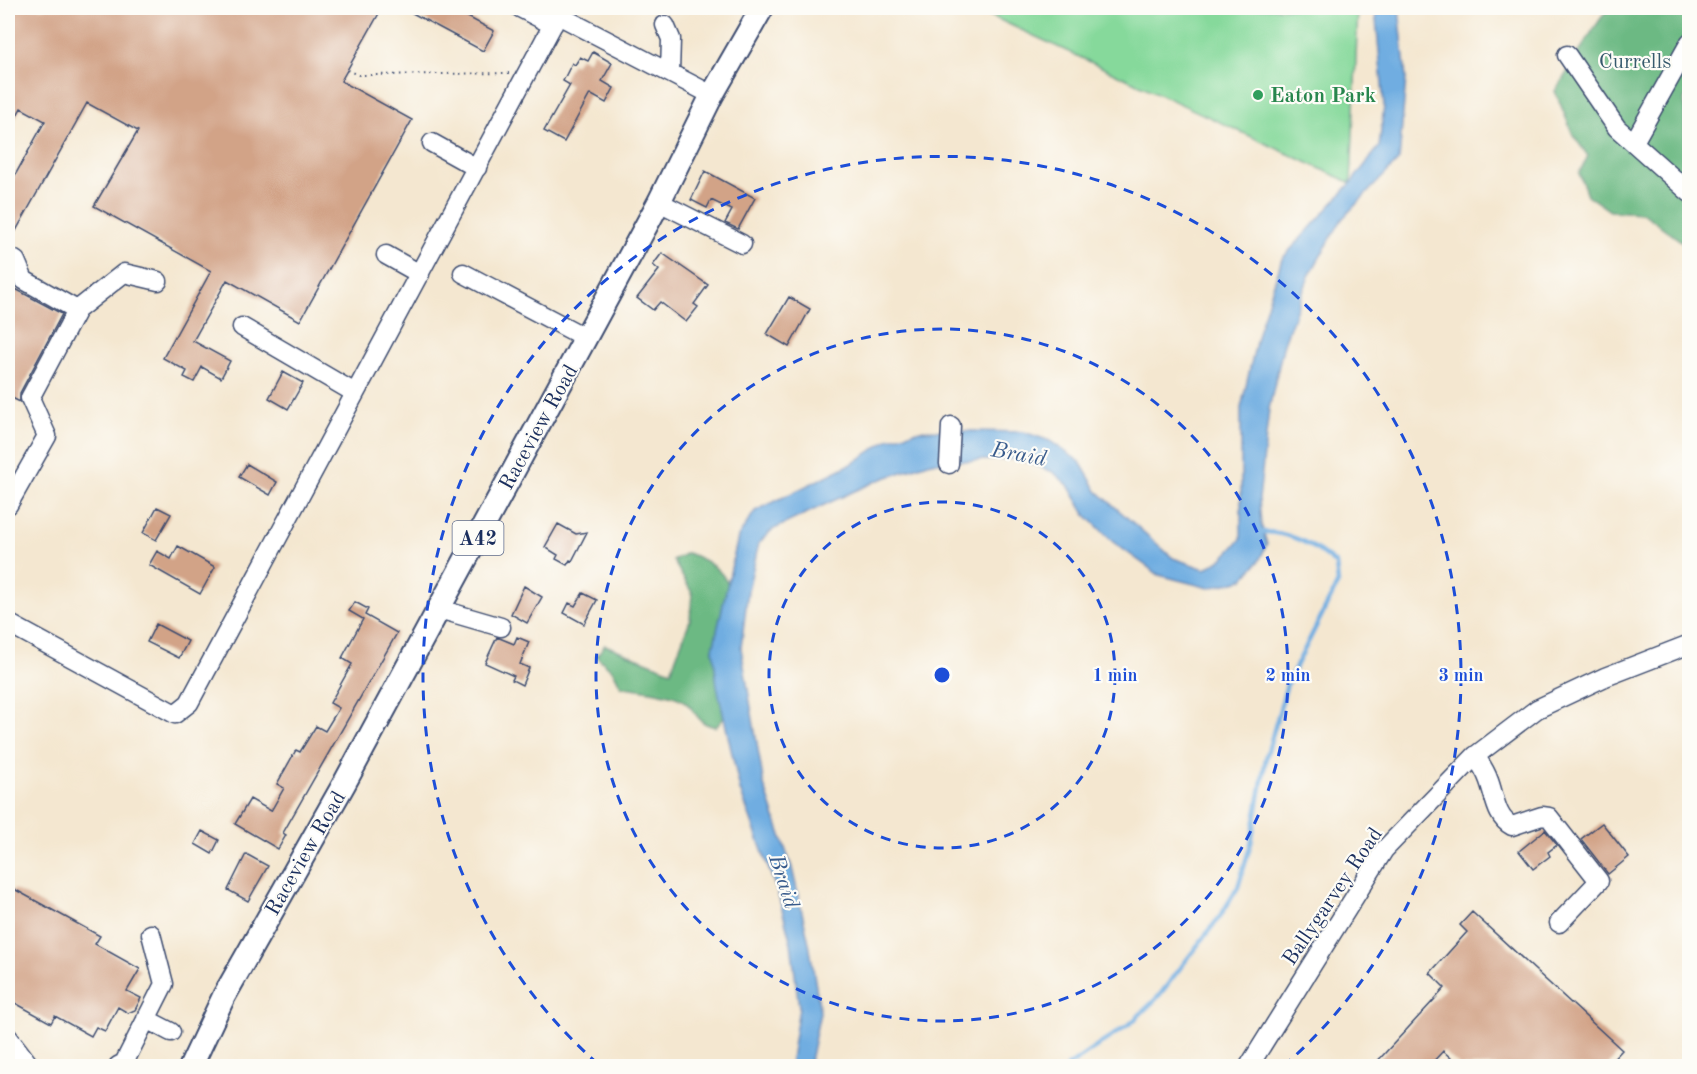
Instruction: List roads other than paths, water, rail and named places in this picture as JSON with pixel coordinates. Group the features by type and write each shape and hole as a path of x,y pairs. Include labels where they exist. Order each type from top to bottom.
{"main road":[{"name":"Raceview Road","path":"191,1066 224,996 439,609 659,202 712,95 762,8"}],"street":[{"path":"520,8 558,16 712,95"},
{"path":"8,622 175,714 189,703 558,16"},
{"path":"664,25 671,39 670,74"},
{"path":"1634,142 1689,42"},
{"path":"1567,55 1601,108 1689,193"},
{"path":"432,143 477,168"},
{"path":"659,202 742,243"},
{"path":"386,255 420,274"},
{"path":"8,256 16,261 24,280 77,310"},
{"path":"8,505 47,436 30,399 77,310 124,273 158,281"},
{"path":"463,273 586,338"},
{"path":"242,327 356,393"},
{"path":"949,464 951,426"},
{"path":"439,609 501,627"},
{"name":"Ballygarvey Road","path":"1249,1066 1384,850 1475,756 1537,709 1605,677 1689,644"},
{"path":"1475,756 1489,779 1498,811 1504,820 1512,826 1542,816 1549,817 1599,880 1559,923"},
{"path":"118,1066 124,1063 164,984 151,934"},
{"path":"146,1019 171,1032"},
{"path":"8,1037 30,1066"},
{"path":"8,1062 11,1066"}],"water":[{"name":"Braid","path":"1375,8 1399,8 1406,78 1399,160 1342,219 1309,276 1284,343 1269,409 1259,499 1261,524 1267,544 1259,561 1242,580 1209,588 1159,575 1113,542 1085,514 1068,485 1053,472 1019,459 931,462 879,480 824,505 772,530 759,543 748,590 741,648 764,785 792,868 809,943 820,1012 809,1066 790,1066 799,1007 791,943 778,894 740,790 717,686 713,649 738,537 755,511 853,463 889,439 920,430 1024,432 1050,441 1080,462 1097,491 1173,558 1205,569 1223,558 1241,539 1241,408 1258,333 1282,259 1351,183 1379,147 1384,106"}],"waterway":[{"path":"1068,1066 1131,1023 1158,997 1221,915 1238,887 1251,843 1266,758 1287,684 1338,583 1336,564 1318,550 1290,536 1259,532"}],"place":[{"name":"Eaton Park","path":"1258,95"}],"park label":[{"name":"Currells","path":"1635,61"}]}
